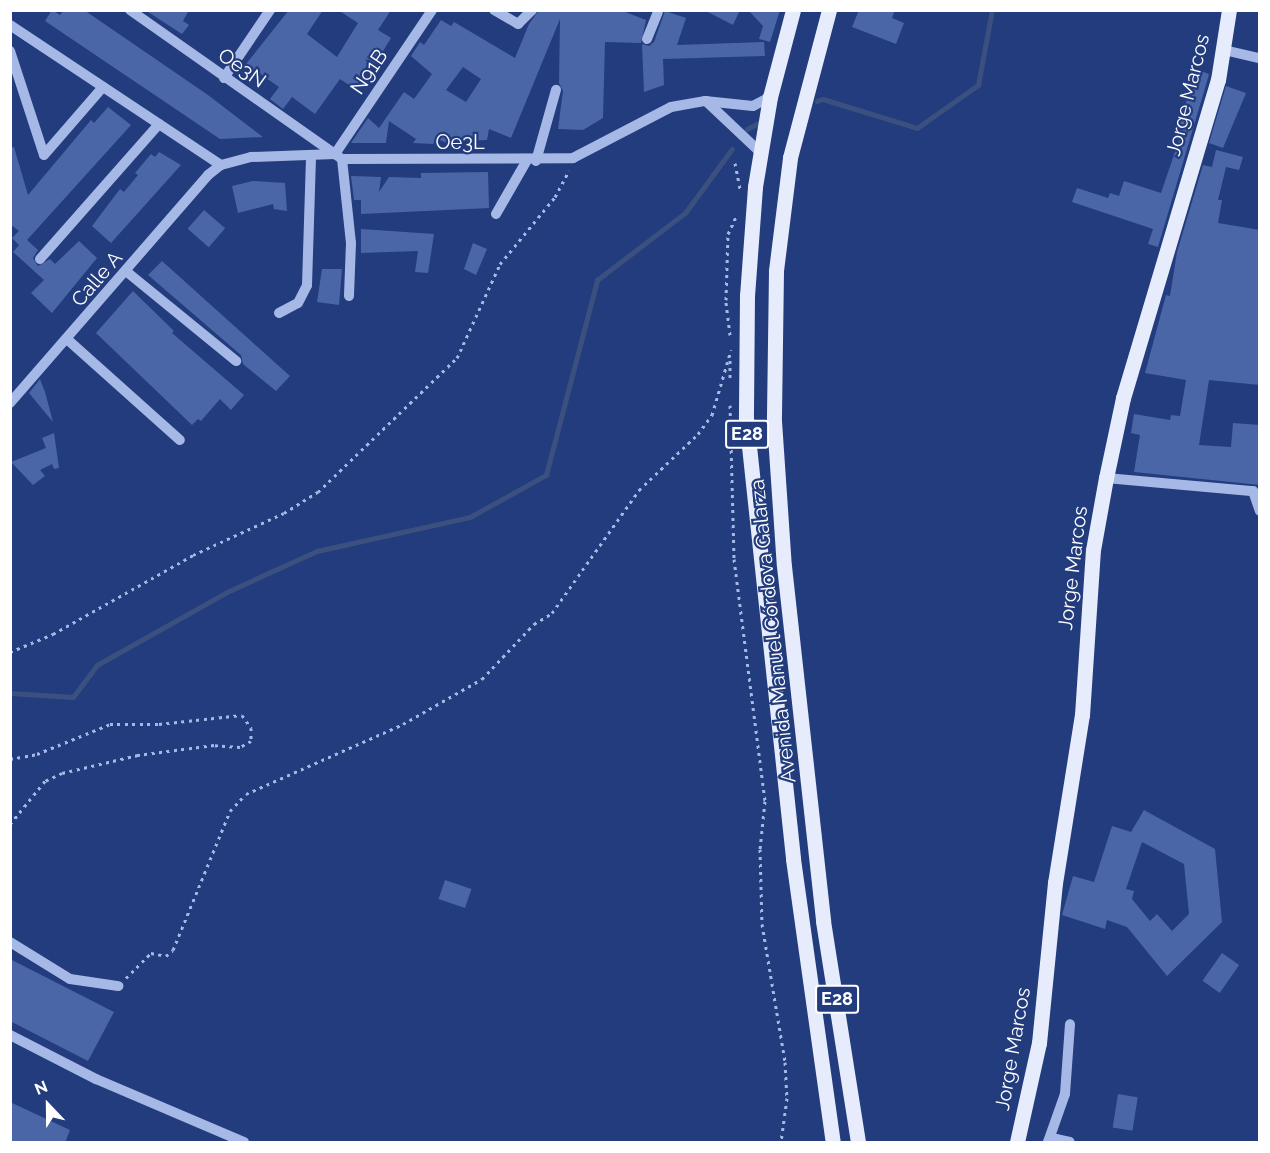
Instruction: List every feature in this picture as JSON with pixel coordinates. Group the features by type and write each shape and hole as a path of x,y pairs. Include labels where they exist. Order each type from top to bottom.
{"main road":[{"name":"Avenida Manuel Córdova Galarza","path":"793,10 770,97 761,153 747,295 746,418 793,860 833,1143"},
{"name":"Avenida Manuel Córdova Galarza","path":"829,10 790,158 776,271 774,421 783,544 824,921 858,1143"},
{"name":"Jorge Marcos","path":"1017,1143 1039,1043 1054,882 1082,715 1093,550 1106,478 1123,398 1224,50 1229,10"},
{"path":"793,860 818,856"}],"street":[{"name":"Oe3N","path":"130,10 224,78 339,156"},
{"path":"224,78 270,10"},
{"name":"N91B","path":"339,156 432,10"},
{"path":"494,10 518,24 532,10"},
{"path":"647,39 656,11"},
{"path":"10,25 221,165"},
{"path":"1224,50 1260,58"},
{"path":"10,51 44,154 103,87"},
{"path":"496,214 532,160 556,90"},
{"name":"Oe3L","path":"208,175 221,165 251,157 310,155 532,160 573,158 645,117 671,107 705,101 753,106 770,97"},
{"path":"705,101 761,153"},
{"path":"40,259 159,124"},
{"path":"279,313 298,303 308,285 310,155"},
{"path":"339,156 351,243 348,296"},
{"name":"Calle A","path":"10,403 68,340 208,175"},
{"path":"127,272 236,361"},
{"path":"68,340 180,440"},
{"path":"10,388 35,374"},
{"path":"1106,478 1253,491 1260,511"},
{"path":"10,942 70,979 118,986"},
{"path":"1048,1142 1065,1094 1070,1024"},
{"path":"10,1035 96,1079 244,1143"},
{"path":"1048,1142 1057,1139 1070,1143"}],"path":[{"path":"10,652 53,634 193,555 284,513 318,492 457,358 500,264 555,197 573,158"},
{"path":"735,163 742,194"},
{"path":"731,338 726,300 728,234 739,207"},
{"path":"730,390 731,346"},
{"path":"118,986 151,953 166,956 172,950 230,812 246,795 403,724 482,679 534,624 552,613 639,490 698,435 712,415 730,358"},
{"path":"730,400 734,559 765,801 760,849 762,924 785,1062 787,1098 781,1143"},
{"path":"10,759 37,754 110,724 159,724 242,715 251,728 251,741 240,747 214,745 138,755 62,773 45,781 10,824"}],"building":[{"path":"52,10 60,15 64,10 84,10 208,95 263,137 220,139 45,21"},
{"path":"145,10 189,10 183,21 189,25 182,34"},
{"path":"289,10 323,10 307,34 337,57 358,23 338,10 391,10 378,30 391,38 375,64 369,61 355,89 340,79 315,114 292,97 283,109 270,99 279,87 246,64"},
{"path":"539,10 620,10 646,20 641,43 605,42 603,118 583,130 558,129 563,91 559,83 560,19 511,138 489,129 487,140 465,141 457,136 451,144 436,139 433,144 413,143 416,139 389,121 386,143 351,143 368,118 379,128 404,92 414,99 432,74 411,56 420,42 424,45 441,20 451,26 454,22 515,58 529,24","holes":["463,67 481,79 466,102 446,90"]},
{"path":"704,10 740,10 733,25"},
{"path":"748,10 780,10 770,42 759,39 763,26"},
{"path":"859,10 895,10 892,18 904,23 896,44 852,27"},
{"path":"665,11 686,18 677,45 764,42 765,56 663,59 664,85 644,92 642,44 649,46 654,42"},
{"path":"1196,69 1209,74 1158,247 1148,244 1153,229 1072,202 1077,188 1108,198 1110,193 1119,196 1124,181 1161,193 1181,134 1177,133"},
{"path":"1226,86 1246,93 1223,148 1209,143"},
{"path":"108,107 131,125 27,240 38,250 33,258 38,266 50,259 55,264 79,241 97,258 52,313 31,293 44,280 13,252 19,245 12,238 19,231 10,224 10,148 14,147 28,195 91,120 94,123"},
{"path":"1216,150 1243,157 1239,170 1226,167 1218,200 1222,200 1218,223 1260,230 1260,385 1209,380 1199,445 1231,447 1233,423 1260,425 1260,485 1134,472 1140,435 1131,433 1134,414 1170,420 1171,415 1180,416 1186,380 1145,373 1166,295 1170,296 1177,252 1203,165 1212,167"},
{"path":"159,152 181,165 111,243 92,226 120,189 124,192 138,175 135,173 151,154 155,157"},
{"path":"488,172 489,208 361,214 361,200 354,200 351,176 381,177 379,192 389,177 421,178 421,173"},
{"path":"253,181 285,183 287,211 274,209 273,204 238,213 232,186"},
{"path":"204,210 225,228 209,247 188,229"},
{"path":"361,229 434,234 428,273 415,272 418,251 361,253"},
{"path":"473,243 487,249 476,275 464,269"},
{"path":"162,261 290,376 276,391 243,364 241,355 148,275"},
{"path":"322,269 342,269 339,305 317,302"},
{"path":"133,291 174,331 172,333 244,395 231,410 220,399 201,421 198,419 192,425 96,333"},
{"path":"40,379 45,392 53,422 29,393"},
{"path":"54,433 59,468 54,469 52,464 40,470 45,476 33,485 11,462 46,448 42,438"},
{"path":"1144,810 1215,849 1222,922 1167,976 1127,927 1107,920 1105,929 1062,915 1073,876 1094,882 1112,826 1131,832","holes":["1142,842 1184,864 1189,914 1172,931 1157,914 1150,921 1132,899 1134,891 1126,889"]},
{"path":"445,880 471,889 465,908 438,899"},
{"path":"1222,953 1239,965 1220,993 1202,981"},
{"path":"10,959 114,1012 88,1061 10,1021"},
{"path":"1118,1094 1138,1097 1132,1131 1113,1128"},
{"path":"10,1102 70,1130 65,1143 10,1143"}],"waterway":[{"path":"817,101 823,99 917,128 978,85 992,10"},
{"path":"747,129 761,122"},
{"path":"10,693 73,697 97,665 227,592 317,551 470,517 546,475 597,280 685,213 732,149"}]}
